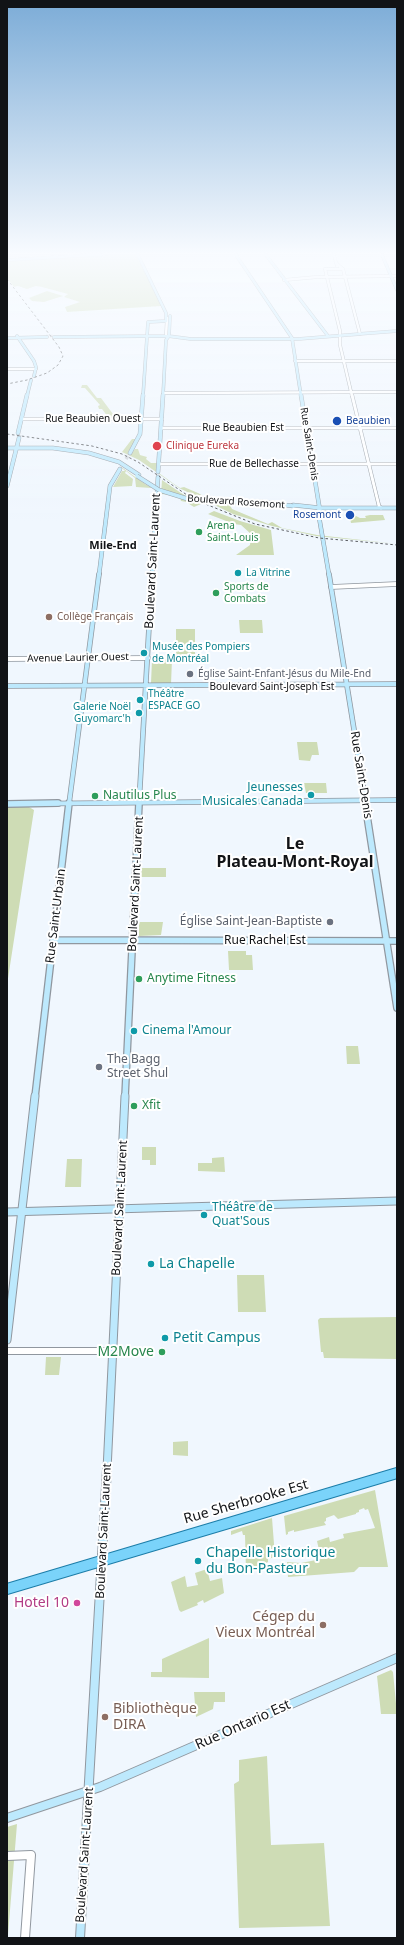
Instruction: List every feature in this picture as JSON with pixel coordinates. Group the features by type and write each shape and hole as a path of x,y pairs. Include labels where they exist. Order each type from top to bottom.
{"main road":[{"path":"19,433 35,368 25,346"},
{"path":"130,453 140,434 146,346"},
{"name":"Boulevard Saint-Laurent","path":"80,1938 103,1560 140,803 166,346"},
{"name":"Rue Saint-Denis","path":"293,346 397,1008"},
{"path":"7,486 18,437"},
{"name":"Boulevard Rosemont","path":"7,448 62,448 91,453 115,460 159,490 188,499 214,502 262,502 319,508 396,508"},
{"name":"Rue Saint-Urbain","path":"7,1340 70,803 109,493 110,486 120,469"},
{"name":"Boulevard Saint-Joseph Est","path":"7,687 397,685"},
{"path":"7,804 397,800"},
{"name":"Rue Rachel Est","path":"54,940 397,941"},
{"path":"7,1212 397,1201"},
{"name":"Rue Sherbrooke Est","path":"7,1589 397,1473"},
{"name":"Rue Ontario Est","path":"7,1818 89,1791 397,1658"}],"street":[{"path":"341,346 379,506 381,508"},
{"path":"295,360 397,361"},
{"path":"7,369 35,368"},
{"path":"164,393 397,392"},
{"name":"Rue Beaubien Ouest","path":"23,419 162,419"},
{"name":"Rue Beaubien Est","path":"162,428 397,428"},
{"name":"Rue de Bellechasse","path":"159,464 397,464"},
{"path":"331,587 397,584"},
{"name":"Avenue Laurier Ouest","path":"7,659 148,658"},
{"path":"7,1351 114,1350"},
{"path":"7,1856 31,1855 25,1938"}],"green space":[{"path":"82,385 87,385 97,398 101,398 116,418 108,417 102,409 99,409 98,406 100,405 85,388 81,388"},
{"path":"132,439 136,439 128,452 131,454 135,449 138,449 140,455 147,457 146,459 151,463 157,463 156,471 180,488 184,487 214,502 229,503 232,509 268,524 272,522 282,528 317,535 397,544 316,536 272,526 233,514 179,488 139,460 122,452"},
{"path":"120,466 152,488 136,487 135,478 126,471 125,473 133,479 132,486 113,487 122,471 125,471"},
{"path":"162,480 201,504 194,507 181,501 180,498 174,495 161,494"},
{"path":"214,511 240,521 271,530 274,555 236,555 250,545 251,534 241,525 234,524 208,514"},
{"path":"354,515 360,518 366,518 365,516 370,515 383,515 385,520 351,523 350,518"},
{"path":"239,620 262,620 263,633 240,633"},
{"path":"176,629 195,629 195,656 176,656"},
{"path":"172,659 171,684 151,683 152,660"},
{"path":"297,742 317,742 319,755 312,755 310,761 299,760"},
{"path":"304,783 326,783 327,793 306,793"},
{"path":"7,807 29,807 34,810 7,985"},
{"path":"141,868 166,868 166,877 140,877"},
{"path":"139,922 163,922 161,935 139,936"},
{"path":"228,951 246,951 246,955 252,955 253,970 229,970"},
{"path":"346,1046 358,1046 360,1064 347,1064"},
{"path":"142,1147 156,1147 156,1165 150,1165 150,1160 142,1160"},
{"path":"224,1157 225,1172 198,1171 198,1163 212,1163 212,1158"},
{"path":"67,1159 82,1159 81,1187 65,1187"},
{"path":"237,1275 264,1275 266,1312 238,1312"},
{"path":"397,1317 397,1359 324,1358 323,1352 321,1352 318,1320 320,1318"},
{"path":"46,1357 61,1357 59,1375 45,1375"},
{"path":"188,1441 188,1456 173,1455 173,1442"},
{"path":"375,1490 388,1567 359,1567 354,1572 288,1577 287,1562 301,1563 321,1559 317,1541 329,1537 330,1542 344,1538 343,1534 375,1528 368,1509 365,1510 364,1508 359,1510 356,1514 338,1519 334,1515 326,1518 326,1521 324,1522 326,1525 294,1532 294,1530 288,1532 286,1535 284,1516"},
{"path":"272,1518 275,1557 268,1559 268,1562 251,1571 246,1570 245,1535 243,1535 242,1531 231,1535 231,1531"},
{"path":"207,1569 210,1581 222,1578 224,1593 204,1603 203,1600 197,1603 198,1605 181,1612 179,1610 171,1582 185,1576 187,1587 198,1585 195,1573"},
{"path":"209,1638 209,1678 151,1677 151,1672 162,1672 162,1659"},
{"path":"391,1670 393,1672 397,1714 381,1714 377,1676"},
{"path":"194,1692 225,1692 225,1702 214,1702 213,1709 196,1717"},
{"path":"267,1756 271,1845 324,1843 330,1926 239,1928 234,1784 239,1781 239,1760"},
{"path":"17,1824 8,1935 7,1935 7,1827"}],"tunnel":[{"path":"19,438 20,433"},
{"path":"126,459 130,453"}],"railway":[{"path":"7,384 27,380 47,373 58,365 63,356 58,346"},
{"path":"7,434 92,446 122,454 138,462 193,499 255,524 319,538 397,545"}],"place":[{"name":"Beaubien","path":"337,421"},
{"name":"Clinique Eureka","path":"157,446"},
{"name":"Rosemont","path":"350,515"},
{"name":"Arena Saint-Louis","path":"199,532"},
{"name":"La Vitrine","path":"238,573"},
{"name":"Sports de Combats","path":"216,593"},
{"name":"Collège Français","path":"49,617"},
{"name":"Musée des Pompiers de Montréal","path":"144,653"},
{"name":"Église Saint-Enfant-Jésus du Mile-End","path":"190,674"},
{"name":"Théâtre ESPACE GO","path":"140,700"},
{"name":"Galerie Noël Guyomarc'h","path":"139,713"},
{"name":"Jeunesses Musicales Canada","path":"311,795"},
{"name":"Nautilus Plus","path":"95,796"},
{"name":"Église Saint-Jean-Baptiste","path":"330,922"},
{"name":"Anytime Fitness","path":"139,979"},
{"name":"Cinema l'Amour","path":"134,1031"},
{"name":"The Bagg Street Shul","path":"99,1067"},
{"name":"Xfit","path":"134,1106"},
{"name":"Théâtre de Quat'Sous","path":"204,1215"},
{"name":"La Chapelle","path":"151,1264"},
{"name":"Petit Campus","path":"165,1338"},
{"name":"M2Move","path":"162,1352"},
{"name":"Chapelle Historique du Bon-Pasteur","path":"198,1561"},
{"name":"Hotel 10","path":"77,1603"},
{"name":"Cégep du Vieux Montréal","path":"323,1625"},
{"name":"Bibliothèque DIRA","path":"105,1717"}],"district":[{"name":"Mile-End","path":"113,546"},
{"name":"Le Plateau-Mont-Royal","path":"295,853"}]}
